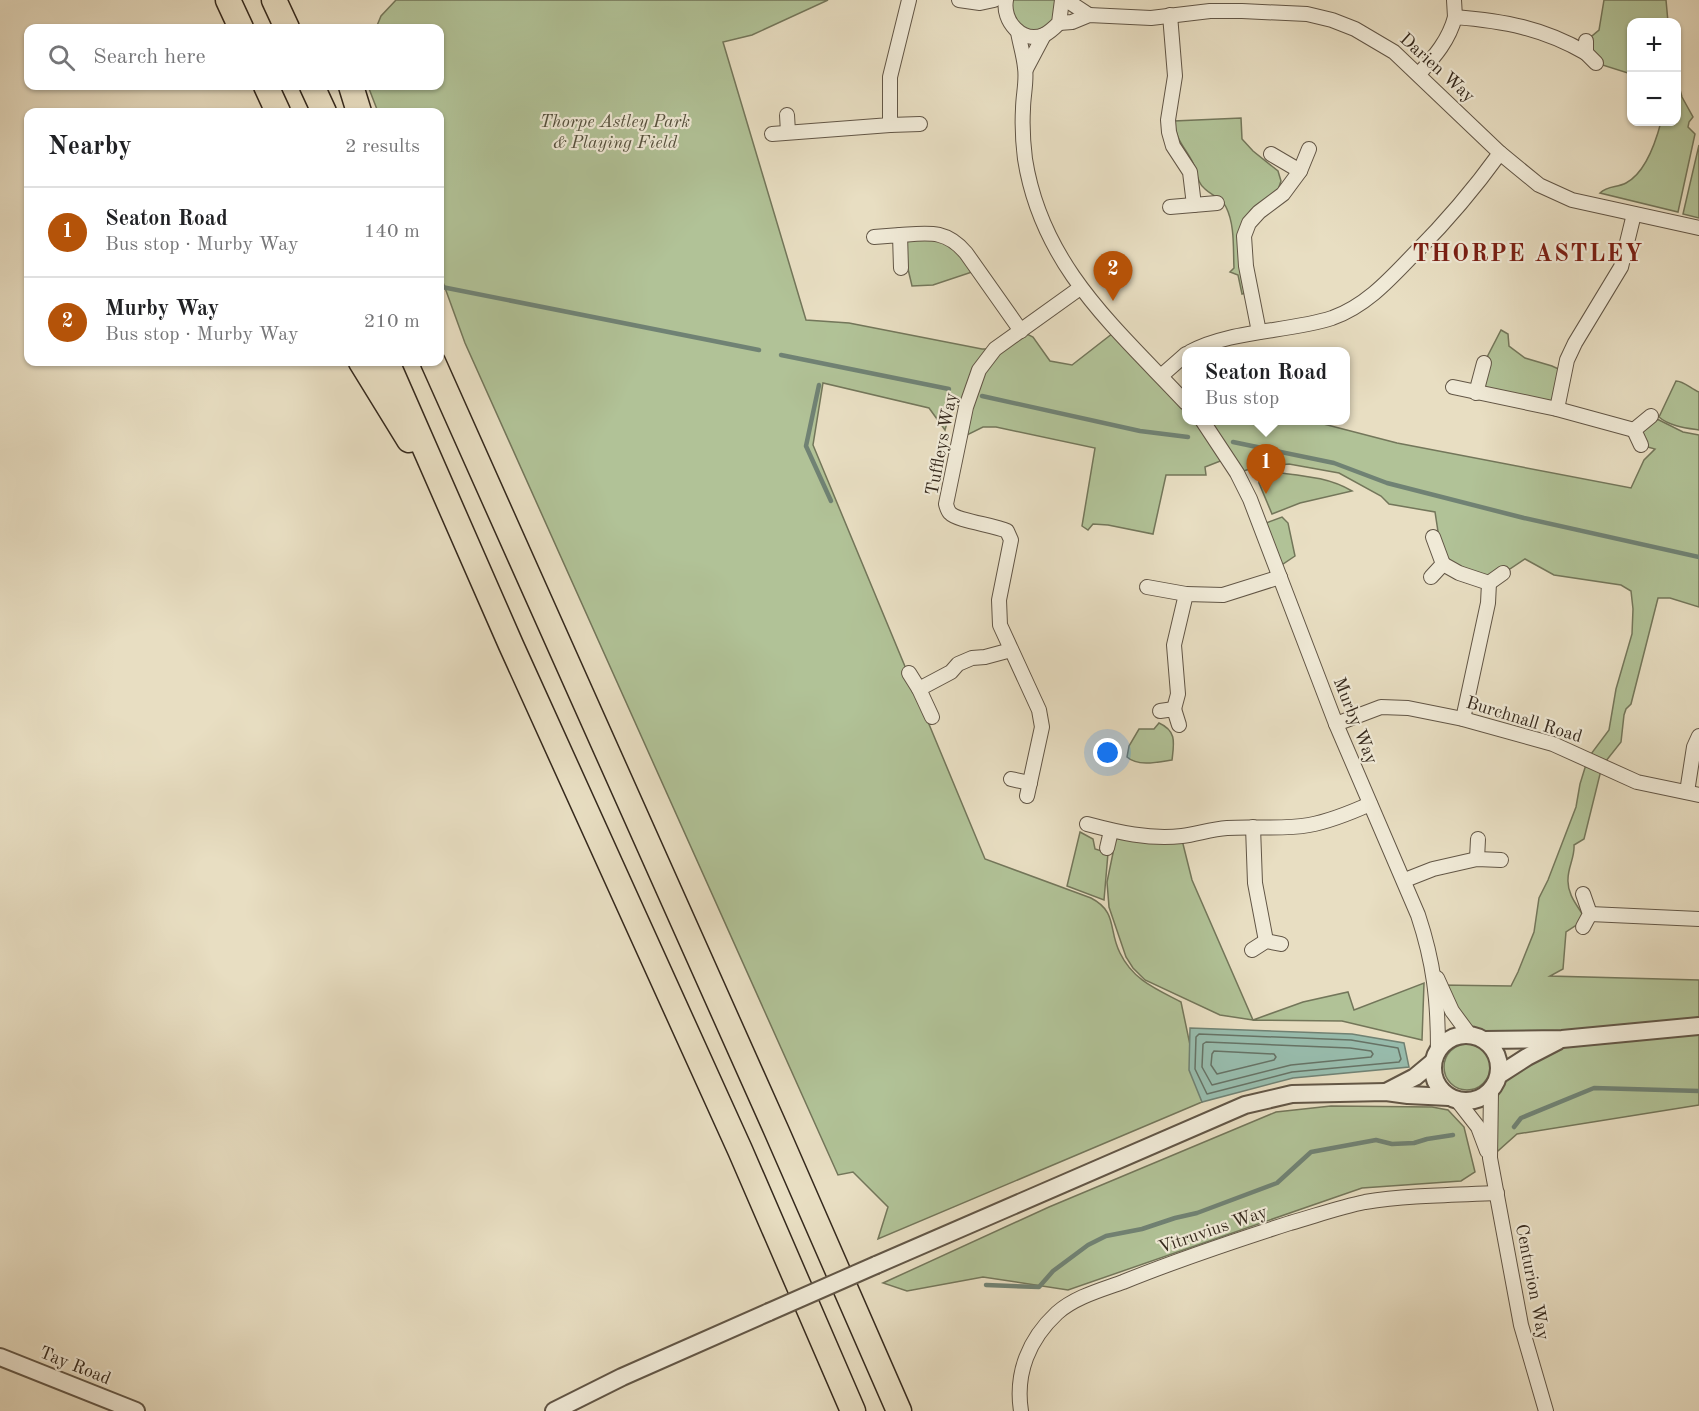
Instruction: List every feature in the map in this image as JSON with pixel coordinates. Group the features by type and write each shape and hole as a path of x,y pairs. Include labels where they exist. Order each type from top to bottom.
{"highway":[{"path":"228,0 238,24"},
{"path":"274,0 285,24"},
{"path":"268,90 276,108"},
{"path":"314,90 322,108"},
{"path":"352,90 358,108"},
{"path":"444,358 471,448"},
{"path":"363,366 452,508"},
{"path":"389,366 516,656 740,1150 853,1411"},
{"path":"435,366 763,1100 899,1411"}],"street":[{"path":"890,125 890,77 909,0"},
{"path":"959,0 987,1 1007,17 1018,32 1026,69 1022,135 1028,176 1048,236 1080,288 1115,329 1182,399"},
{"path":"1006,0 1007,17"},
{"path":"1026,69 1044,35 1059,23 1064,0"},
{"name":"Darien Way","path":"1064,0 1089,15 1128,18 1290,6 1332,20 1355,29 1394,52 1500,153 1539,185 1553,193 1572,200 1699,228"},
{"path":"1419,74 1437,54 1448,37 1455,17 1454,0"},
{"name":"Darien Way","path":"1059,23 1072,22 1089,15"},
{"path":"1170,15 1175,76 1168,120 1169,132 1173,146 1190,172 1194,205"},
{"path":"1455,17 1488,20 1532,29 1589,52"},
{"path":"1018,32 1028,36 1044,35"},
{"path":"787,115 788,132"},
{"path":"771,134 920,124"},
{"path":"1259,332 1246,266 1244,236 1258,212 1283,194 1300,171 1309,149"},
{"path":"1200,347 1211,342 1332,318 1355,307 1374,294 1466,199 1500,153"},
{"path":"1271,154 1300,171"},
{"path":"1170,207 1217,203"},
{"path":"1557,409 1567,360 1621,267 1634,214"},
{"path":"874,237 935,234 949,237 966,253 1021,331"},
{"path":"900,235 902,268"},
{"name":"Tuffleys Way","path":"1011,779 1028,789 1042,727 1039,710 1000,626 999,612 1011,540 1007,531 997,525 956,517 949,512 946,504 962,428 973,384 979,370 995,349 1080,288"},
{"path":"1161,376 1182,357"},
{"path":"1476,393 1484,363"},
{"path":"1453,387 1557,409 1634,430 1641,445"},
{"path":"1634,430 1651,416"},
{"name":"Murby Way","path":"1205,425 1237,473 1261,525 1336,724 1404,880 1429,947 1434,974 1435,1056"},
{"path":"1433,537 1443,564 1459,573 1489,583"},
{"path":"1431,577 1443,564"},
{"path":"1489,583 1503,573"},
{"path":"1147,587 1186,594 1223,595 1280,577"},
{"path":"1463,719 1488,603 1489,583"},
{"path":"1179,725 1174,709 1178,694 1174,645 1186,594"},
{"path":"919,689 951,672 958,664 972,658 1011,650"},
{"path":"909,673 932,717"},
{"name":"Burchnall Road","path":"1336,724 1381,707 1408,708 1463,719 1553,744 1637,782 1693,794"},
{"path":"1160,711 1174,709"},
{"path":"1693,794 1694,747 1699,736"},
{"path":"1087,824 1111,831 1152,836 1180,836 1223,828 1252,826 1278,828 1308,825 1337,818 1370,804"},
{"path":"1252,826 1255,883 1266,941"},
{"path":"1107,848 1111,831"},
{"path":"1477,859 1478,839"},
{"path":"1404,880 1433,869 1477,859 1502,860"},
{"path":"1583,894 1587,921 1699,919"},
{"path":"1252,950 1266,941 1281,944"},
{"name":"Murby Way","path":"1434,974 1452,1011 1477,1037"},
{"path":"1386,1092 1415,1077 1446,1041 1457,1035 1562,1039 1699,1026"},
{"path":"554,1411 622,1377 1245,1105 1292,1094 1386,1092 1475,1100 1491,1091 1499,1076 1500,1062 1495,1049 1477,1037"},
{"path":"1499,1076 1527,1057 1562,1039"},
{"path":"1435,1056 1434,1076 1439,1088 1453,1098"},
{"name":"Centurion Way","path":"1490,1158 1491,1091"},
{"name":"Centurion Way","path":"1453,1098 1478,1127 1490,1158 1521,1325 1546,1411"},
{"name":"Vitruvius Way","path":"1021,1411 1019,1384 1023,1363 1032,1341 1059,1311 1078,1300 1141,1274 1260,1233 1364,1202 1497,1193"},
{"name":"Tay Road","path":"0,1357 136,1411"}],"green space":[{"name":"Thorpe Astley Park & Playing Field","path":"396,0 828,0 752,35 723,42 806,320 849,323 982,349 995,349 1021,331 1033,337 1050,361 1072,365 1117,330 1182,399 1182,425 1327,425 1397,443 1631,488 1644,460 1655,449 1641,445 1634,430 1651,416 1683,432 1699,435 1699,607 1670,598 1658,598 1631,704 1624,715 1621,742 1602,766 1584,839 1574,845 1568,884 1572,898 1583,915 1581,922 1566,932 1563,969 1550,976 1699,980 1699,1105 1517,1134 1490,1158 1491,1091 1499,1076 1560,1040 1485,1040 1469,1034 1440,985 1511,986 1518,972 1534,932 1539,898 1576,807 1588,758 1609,730 1616,689 1632,634 1631,591 1621,585 1554,575 1525,559 1489,583 1443,564 1435,512 1389,504 1381,496 1339,473 1289,464 1253,468 1237,473 1228,458 1205,467 1206,475 1166,475 1153,534 1093,524 1088,530 1082,526 1095,448 996,427 983,427 959,439 966,407 953,404 953,401 945,430 929,408 823,383 813,445 985,859 1100,903 1109,915 1116,945 1125,962 1146,983 1181,1002 1202,1102 878,1239 888,1207 853,1172 838,1175 465,343 444,285 444,108 376,108 370,90 444,90 444,24 378,24 381,16"},
{"path":"1006,0 1062,0 1052,29 1018,32"},
{"path":"1604,0 1666,0 1668,18 1627,18 1627,73 1596,63 1586,41 1599,30"},
{"path":"1681,93 1693,117 1688,127 1695,134 1678,212 1600,193 1606,189 1623,185 1633,178 1649,156 1660,126 1681,126"},
{"path":"1241,118 1242,139 1278,171 1281,181 1278,190 1251,210 1245,219 1246,293 1242,294 1238,275 1230,272 1234,268 1233,237 1229,214 1222,201 1200,184 1193,163 1179,139 1174,121"},
{"path":"1699,145 1699,218 1683,214"},
{"path":"935,234 978,270 933,285 912,286 900,235"},
{"path":"1501,330 1508,334 1509,346 1525,358 1565,372 1557,409 1476,393 1484,363"},
{"path":"1676,381 1699,392 1699,430 1673,425 1659,417"},
{"path":"1281,473 1326,480 1352,491 1300,503 1272,514 1259,478 1265,474"},
{"path":"1282,517 1288,523 1295,556 1277,568 1261,525"},
{"path":"1159,723 1172,734 1174,743 1172,760 1143,763 1127,757 1129,746 1139,729 1154,729"},
{"path":"1111,831 1181,836 1192,880 1253,1020 1220,1015 1145,980 1133,968 1126,957 1109,907 1107,882 1113,853 1107,848"},
{"path":"1080,832 1093,839 1095,849 1108,853 1104,900 1067,886"},
{"path":"1424,983 1422,1040 1342,1021 1253,1020 1303,1002 1348,992 1354,1010"},
{"path":"1467,1044 1483,1051 1490,1067 1483,1083 1467,1090 1451,1083 1444,1067 1451,1051"},
{"path":"1331,1106 1432,1107 1448,1110 1464,1127 1475,1172 1461,1181 1362,1188 1068,1290 983,1277 907,1291 883,1283 1049,1207 1276,1112"}],"water":[{"path":"1190,1028 1352,1034 1404,1043 1409,1067 1293,1078 1202,1102 1189,1070"}],"waterway":[{"path":"444,287 759,350"},
{"path":"781,355 949,389"},
{"path":"819,385 806,446 831,501"},
{"path":"982,396 1140,431 1188,437"},
{"path":"1233,442 1334,463 1387,483 1524,518 1699,557"},
{"path":"1514,1127 1521,1118 1594,1088 1699,1091"},
{"path":"986,1285 1039,1287 1053,1271 1088,1245 1106,1236 1142,1229 1197,1213 1277,1183 1311,1152 1376,1140 1392,1144 1414,1143 1453,1135"}],"place":[{"name":"Murby Way","path":"1113,301"},
{"name":"Seaton Road","path":"1266,494"}],"district":[{"name":"THORPE ASTLEY","path":"1528,255"}]}
